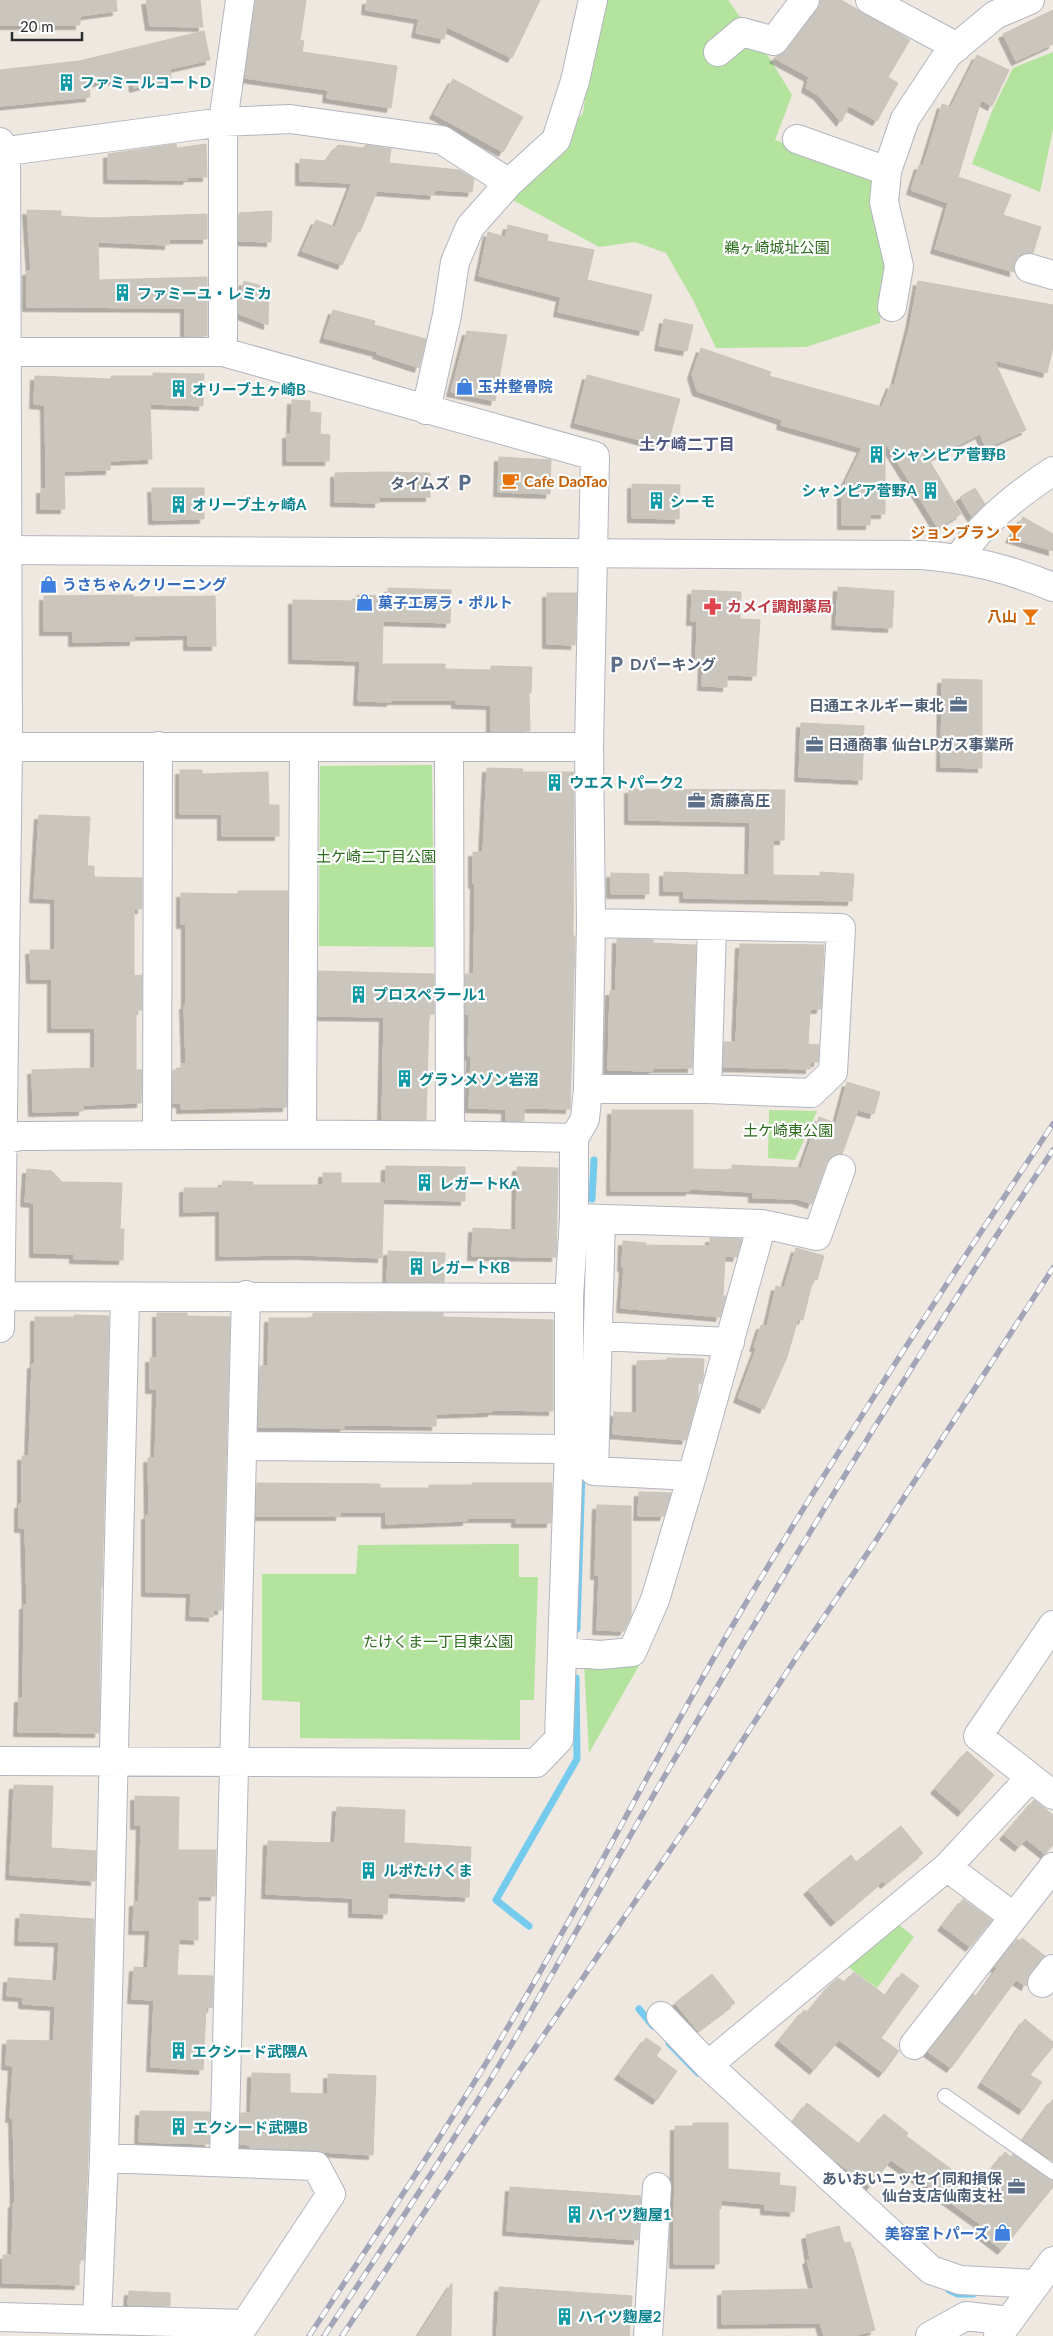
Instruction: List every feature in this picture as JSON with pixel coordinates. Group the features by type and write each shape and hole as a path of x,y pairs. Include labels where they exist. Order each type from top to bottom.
{"street":[{"path":"222,352 224,122 240,0"},
{"path":"426,410 455,262 470,226 509,183 556,140 575,81 593,0"},
{"path":"718,52 742,32 774,40 805,0"},
{"path":"870,0 958,47"},
{"path":"892,307 899,266 884,202 887,172 905,120 948,54 995,16 1030,0"},
{"path":"0,1328 4,746 2,149 224,122 290,119 442,140 509,183"},
{"path":"797,139 887,172"},
{"path":"0,1761 114,1763 536,1763 559,1740 570,1449 570,1298 574,1218 574,1138 585,1119 588,1089 591,923 589,747 595,456 222,352 4,352"},
{"path":"959,558 972,539 1012,498 1053,471"},
{"path":"4,550 922,555 959,558 998,567 1053,587"},
{"path":"4,746 589,747"},
{"path":"157,1135 158,746"},
{"path":"302,1134 304,748"},
{"path":"449,748 450,1134"},
{"path":"588,1089 707,1088 811,1093 833,1072 841,928 712,927 591,923"},
{"path":"707,1088 712,927"},
{"path":"1,1141 20,1136 302,1134 450,1134 574,1138"},
{"path":"574,1218 762,1224 817,1236 841,1169"},
{"path":"601,1219 594,1471 692,1476"},
{"path":"563,1652 600,1655 632,1652 655,1600 692,1476 762,1224"},
{"path":"1,1296 125,1298 246,1295 570,1298"},
{"path":"224,2162 246,1295"},
{"path":"98,2319 104,2158 125,1298"},
{"path":"598,1336 730,1342"},
{"path":"243,1446 570,1449"},
{"path":"1053,1626 978,1736 1053,1795"},
{"path":"708,2065 947,1867 1030,1778"},
{"path":"947,1867 1014,1917"},
{"path":"914,2045 1053,1867"},
{"path":"661,2016 708,2065 931,2270 960,2280 1036,2284"},
{"path":"0,2317 98,2319 241,2330 331,2194 316,2166 104,2158"},
{"path":"648,2336 656,2187"},
{"path":"930,2336 966,2316 1004,2329 1053,2260"}],"lane":[{"path":"945,2096 1053,2172"}],"green space":[{"name":"鵜ヶ崎城址公園","path":"599,0 728,0 770,59 792,95 775,140 875,176 885,267 880,323 806,347 716,348 693,300 666,253 635,242 599,247 509,198 583,113"},
{"path":"1053,52 1053,129 1040,192 972,164 992,111 1013,68"},
{"name":"土ケ崎二丁目公園","path":"432,765 434,947 319,946 320,766"},
{"name":"土ケ崎東公園","path":"769,1110 817,1111 795,1160 768,1158"},
{"name":"たけくま一丁目東公園","path":"519,1544 519,1577 538,1577 534,1700 520,1700 520,1740 300,1738 300,1702 262,1700 262,1574 356,1574 358,1545"},
{"path":"584,1664 640,1664 589,1753"},
{"path":"893,1920 914,1937 877,1988 840,1961"}],"building":[{"path":"0,0 116,0 117,11 80,16 80,25 0,25"},
{"path":"146,0 200,0 203,27 150,26"},
{"path":"255,0 306,0 300,40 304,41 302,52 397,66 391,108 327,98 328,90 245,78"},
{"path":"367,0 540,0 512,58 447,27 444,39 416,33 419,19 366,10"},
{"path":"820,0 841,0 910,40 888,77 898,83 877,121 849,106 841,122 818,95 806,88 809,77 774,58 786,50 817,9"},
{"path":"1053,10 1053,44 1016,61 1003,34"},
{"path":"204,31 210,60 170,69 171,78 134,88 133,78 89,83 90,97 0,106 0,70 79,61"},
{"path":"977,55 1009,70 992,106 981,100 958,177 1011,195 1003,215 1041,227 1033,253 1022,254 1018,257 1014,264 1014,272 935,249 948,203 911,190 919,165 923,166 942,104 951,107"},
{"path":"453,79 523,117 503,152 434,114"},
{"path":"176,144 177,148 206,144 207,177 188,177 187,180 108,179 108,154"},
{"path":"338,145 363,148 366,145 391,149 389,163 459,170 474,179 472,192 435,190 434,195 377,191 360,232 358,231 342,265 302,251 316,220 335,227 352,183 300,181 300,159 326,161"},
{"path":"27,210 61,211 61,216 97,218 207,214 207,239 169,239 169,245 98,242 99,280 207,277 207,336 185,336 185,308 27,307 27,271 31,271"},
{"path":"272,211 271,242 239,241 239,213"},
{"path":"508,225 548,235 547,241 594,250 587,280 652,295 643,331 558,312 561,297 479,276 488,232 505,237"},
{"path":"244,281 269,288 268,325 239,314 239,299"},
{"path":"918,281 1053,305 1053,347 1047,373 994,360 1026,430 986,448 980,434 929,460 961,514 938,528 885,442 885,514 870,514 870,525 842,525 842,494 846,494 846,481 862,448 781,425 782,420 697,391 692,374 701,348 771,372 769,376 882,407 891,384 894,386 910,325"},
{"path":"333,310 375,321 374,325 426,339 419,368 377,354 378,352 324,338"},
{"path":"664,319 693,325 687,351 659,346"},
{"path":"467,331 507,335 495,401 451,392"},
{"path":"153,373 204,374 203,406 150,404 152,459 110,461 110,470 64,471 65,509 41,509 41,489 46,489 45,405 34,404 35,376 111,379 111,376 153,376"},
{"path":"587,375 680,399 667,447 575,423"},
{"path":"292,400 310,401 310,412 321,413 320,434 330,435 329,461 287,461 287,434 291,434"},
{"path":"499,457 551,460 550,494 498,492"},
{"path":"335,473 430,473 430,497 379,497 379,503 335,502"},
{"name":"シーモ","path":"632,484 680,485 679,519 632,518"},
{"name":"オリーブ土ヶ崎A","path":"152,488 204,488 204,519 153,520"},
{"path":"975,488 985,504 972,517 960,497"},
{"path":"1023,517 1053,534 1053,551 1010,538"},
{"path":"838,587 894,591 892,628 836,625"},
{"path":"388,588 451,590 450,623 383,621 382,664 445,664 445,669 491,670 491,666 532,667 531,693 529,693 530,731 491,731 491,705 456,704 456,700 358,701 360,661 293,659 293,600 357,601 357,595 388,596"},
{"path":"692,590 741,592 740,619 760,620 756,676 727,675 727,687 702,686 703,662 696,662 697,621 691,621"},
{"path":"547,593 577,593 575,645 547,644"},
{"path":"133,595 133,597 215,596 216,646 188,646 188,635 134,636 134,641 73,642 73,631 44,631 44,596"},
{"path":"942,679 982,680 982,768 941,767"},
{"path":"801,723 864,726 862,780 799,777"},
{"path":"487,768 523,769 522,772 574,772 573,936 575,936 570,1109 524,1108 524,1121 506,1121 506,1109 469,1108 471,1056 468,1056 469,1014 465,1014 465,974 474,974 475,884 473,884 473,852 483,852"},
{"path":"180,770 202,770 202,774 268,772 269,805 279,805 279,836 222,836 222,814 180,814"},
{"path":"629,789 785,790 784,840 773,840 773,875 820,876 820,872 854,874 852,901 684,898 684,891 664,891 664,872 749,875 750,822 629,820"},
{"path":"39,815 90,817 87,866 94,866 94,877 142,878 142,909 134,909 134,976 142,975 142,1010 136,1010 136,1070 142,1070 141,1103 83,1105 83,1111 33,1112 32,1070 95,1068 95,1028 52,1028 52,979 31,979 30,950 55,950 55,899 34,898"},
{"path":"611,873 649,874 649,894 611,894"},
{"path":"238,891 288,891 287,1107 181,1109 181,1103 173,1103 173,1070 181,1070 181,1064 186,1064 184,1005 186,1005 186,924 181,924 181,893 238,894"},
{"path":"617,939 653,940 653,943 696,945 692,1068 653,1068 653,1071 608,1070 610,991 616,991"},
{"path":"740,944 824,945 821,1009 810,1009 808,1044 819,1045 818,1062 810,1062 810,1069 723,1067 724,1042 736,1042"},
{"path":"318,971 434,974 434,1014 429,1014 426,1120 382,1119 384,1017 318,1016"},
{"path":"847,1082 880,1092 874,1114 858,1110 842,1154 831,1157 826,1164 812,1204 797,1199 753,1198 753,1192 690,1189 690,1191 611,1191 612,1110 693,1110 693,1169 732,1170 732,1165 801,1168 819,1117 836,1123"},
{"name":"レガートKA","path":"386,1166 465,1167 465,1201 385,1199"},
{"path":"517,1167 558,1168 556,1257 472,1256 473,1228 516,1230"},
{"path":"27,1169 52,1171 62,1182 122,1183 120,1229 124,1229 123,1260 74,1259 74,1254 34,1253 34,1203 25,1202"},
{"path":"323,1173 341,1173 341,1183 384,1183 382,1258 301,1255 220,1256 220,1211 184,1212 184,1188 222,1188 223,1181 253,1182 253,1185 323,1185"},
{"path":"710,1238 742,1239 737,1257 725,1256 723,1296 726,1296 720,1317 621,1308 624,1267 622,1267 623,1241 646,1243 645,1245 710,1246"},
{"path":"796,1248 824,1256 817,1280 813,1279 803,1320 798,1319 787,1357 764,1409 738,1398 757,1347 754,1347 761,1325 767,1326 776,1286 784,1288"},
{"name":"レガートKB","path":"388,1251 445,1253 444,1282 387,1282"},
{"path":"157,1313 187,1313 187,1316 230,1317 222,1610 213,1610 213,1617 190,1616 191,1593 146,1592 146,1515 149,1515 148,1458 155,1458 157,1389 150,1389 150,1358 157,1358"},
{"path":"313,1313 443,1313 443,1317 553,1320 553,1411 492,1410 492,1412 436,1414 436,1426 344,1425 344,1428 258,1427 260,1366 268,1366 269,1318 313,1318"},
{"path":"74,1315 109,1316 101,1587 99,1733 18,1732 19,1698 23,1698 24,1605 27,1605 25,1528 19,1528 19,1504 22,1504 22,1456 29,1456 32,1364 35,1364 35,1317 74,1317"},
{"path":"667,1358 704,1359 703,1377 701,1384 698,1382 698,1396 686,1440 613,1434 614,1412 637,1413 637,1361 667,1360"},
{"path":"257,1483 380,1484 380,1488 429,1488 429,1485 472,1485 472,1483 552,1483 551,1523 516,1523 516,1518 467,1518 467,1521 386,1524 386,1512 340,1512 340,1516 256,1516"},
{"path":"639,1492 671,1493 664,1516 638,1516"},
{"path":"597,1505 631,1506 631,1616 624,1631 597,1630 599,1575 595,1575"},
{"path":"967,1751 994,1775 962,1812 935,1789"},
{"path":"14,1785 53,1786 51,1848 96,1851 95,1881 10,1875"},
{"path":"135,1796 179,1797 178,1850 216,1850 215,1896 198,1896 198,1940 179,1939 177,1975 213,1976 212,2008 206,2007 203,2070 151,2067 154,2000 132,1999 134,1967 148,1968 150,1930 133,1930 134,1902 139,1902 141,1825 135,1825"},
{"path":"1034,1800 1053,1815 1053,1845 1045,1854 1026,1839 1019,1847 1004,1835"},
{"name":"ルポたけくま","path":"337,1807 405,1810 404,1843 471,1847 469,1897 388,1893 387,1914 353,1913 353,1898 266,1894 268,1841 335,1843"},
{"path":"901,1826 923,1853 885,1884 883,1881 835,1922 808,1890 851,1855 856,1862"},
{"path":"963,1899 992,1920 970,1947 942,1926"},
{"path":"20,1914 94,1919 84,2260 79,2260 79,2285 3,2283 3,2255 12,2255 13,2203 15,2203 13,2118 10,2118 13,2066 6,2065 7,2040 54,2041 55,2006 23,2004 23,1997 7,1996 8,1978 57,1981 59,1942 19,1941"},
{"path":"1022,1938 1045,1956 1030,1973 1026,1986 1016,1980 951,2068 928,2052 973,1994 977,1997 997,1968 995,1967 1017,1939 1020,1941"},
{"path":"854,1972 886,1996 902,1973 919,1986 881,2038 899,2051 883,2073 839,2040 814,2070 779,2041 804,2010 808,2012 830,1985 838,1978 844,1982"},
{"path":"712,1974 735,2003 698,2031 675,2003"},
{"path":"1025,2019 1053,2042 1053,2047 1030,2075 1042,2082 1023,2110 982,2083"},
{"path":"646,2038 661,2048 656,2056 677,2071 657,2100 619,2075"},
{"path":"252,2073 290,2074 290,2093 328,2094 328,2074 376,2076 373,2155 250,2148 250,2145 240,2144 241,2113 251,2113"},
{"path":"1053,2099 1053,2161 1023,2140"},
{"path":"807,2103 859,2144 884,2114 908,2133 906,2136 977,2188 1005,2152 1011,2157 1013,2154 1053,2181 1053,2187 1002,2250 975,2229 980,2224 891,2160 870,2187 833,2159 793,2122"},
{"name":"エクシード武隈B","path":"140,2111 210,2112 209,2144 139,2142"},
{"path":"693,2123 728,2123 728,2169 780,2173 779,2185 796,2187 794,2212 765,2210 765,2204 721,2200 721,2209 719,2209 719,2264 674,2264 675,2126 693,2126"},
{"name":"ハイツ麴屋1","path":"510,2187 641,2196 638,2240 507,2231"},
{"path":"839,2226 844,2243 850,2242 853,2249 875,2330 854,2336 824,2336 820,2323 722,2324 722,2291 814,2289 807,2260 810,2259 806,2235"},
{"path":"452,2283 451,2336 418,2336"},
{"name":"ハイツ麴屋2","path":"499,2287 632,2296 629,2336 497,2336"},
{"path":"129,2291 170,2293 170,2306 128,2305"}],"waterway":[{"path":"592,1199 594,1160"},
{"path":"577,1629 582,1470"},
{"path":"529,1926 496,1900 577,1759 576,1678"},
{"path":"639,2009 653,2026"},
{"path":"669,2043 698,2073"},
{"path":"949,2290 958,2294 973,2294"}],"railway":[{"path":"309,2336 421,2166 502,2037 555,1946 710,1664 813,1493 1053,1124"},
{"path":"324,2336 431,2174 494,2074 653,1796 816,1523 956,1298 1053,1150"},
{"path":"342,2336 489,2115 693,1817 1053,1268"}],"place":[{"name":"ファミールコートD","path":"66,82"},
{"name":"ファミーユ・レミカ","path":"123,293"},
{"name":"玉井整骨院","path":"464,386"},
{"name":"オリーブ土ヶ崎B","path":"178,389"},
{"name":"シャンピア菅野B","path":"877,454"},
{"name":"Cafe DaoTao","path":"510,481"},
{"name":"タイムズ","path":"464,483"},
{"name":"シャンピア菅野A","path":"931,490"},
{"name":"シーモ","path":"656,501"},
{"name":"オリーブ土ヶ崎A","path":"178,504"},
{"name":"ジョンブラン","path":"1014,532"},
{"name":"うさちゃんクリーニング","path":"48,584"},
{"name":"菓子工房ラ・ポルト","path":"364,602"},
{"name":"カメイ調剤薬局","path":"713,606"},
{"name":"八山","path":"1031,616"},
{"name":"Dパーキング","path":"616,664"},
{"name":"日通エネルギー東北","path":"958,705"},
{"name":"日通商事 仙台LPガス事業所","path":"814,744"},
{"name":"ウエストパーク2","path":"555,782"},
{"name":"斎藤高圧","path":"696,800"},
{"name":"プロスペラール1","path":"359,994"},
{"name":"グランメゾン岩沼","path":"405,1079"},
{"name":"レガートKA","path":"425,1183"},
{"name":"レガートKB","path":"416,1267"},
{"name":"ルポたけくま","path":"369,1870"},
{"name":"エクシード武隈A","path":"178,2051"},
{"name":"エクシード武隈B","path":"179,2127"},
{"name":"あいおいニッセイ同和損保 仙台支店仙南支社","path":"1016,2187"},
{"name":"ハイツ麴屋1","path":"574,2214"},
{"name":"美容室トパーズ","path":"1003,2233"},
{"name":"ハイツ麴屋2","path":"564,2316"}],"district":[{"name":"土ケ崎二丁目","path":"687,443"}]}
